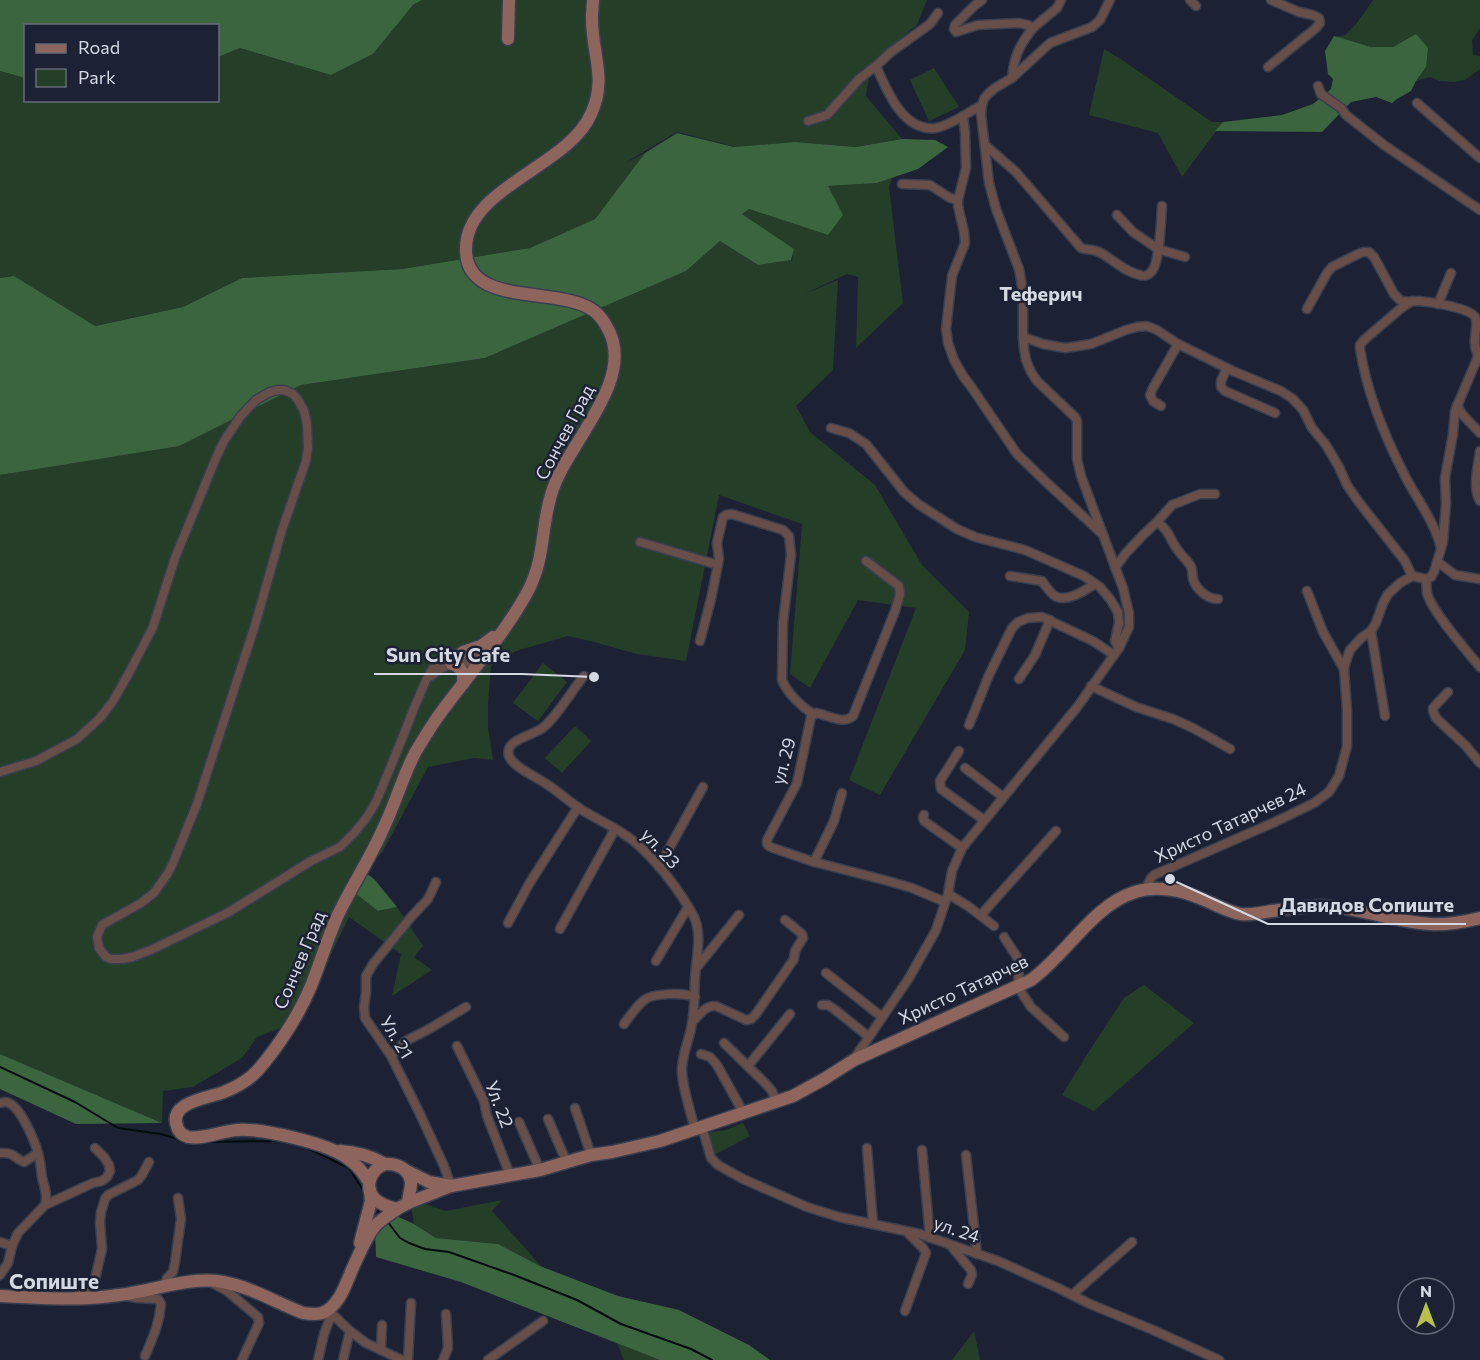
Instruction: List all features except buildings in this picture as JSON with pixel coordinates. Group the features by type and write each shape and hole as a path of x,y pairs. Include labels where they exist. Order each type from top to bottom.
{"main road":[{"path":"508,39 509,0"},
{"name":"Сончев Град","path":"502,631 533,581 541,556 550,495 563,466 608,390 613,375 615,351 604,321 592,310 576,302 556,297 497,289 474,276 466,255 467,237 473,219 483,208 501,192 564,147 592,112 598,94 599,81 591,18 593,0"},
{"path":"463,652 481,646 502,631"},
{"path":"463,684 502,631"},
{"path":"452,664 461,670 464,676 463,684"},
{"name":"Сончев Град","path":"334,1151 314,1143 251,1130 221,1132 201,1138 189,1137 180,1133 177,1127 177,1112 186,1105 220,1094 247,1080 275,1048 309,990 335,921 382,833 415,753 463,684"},
{"name":"Христо Татарчев","path":"330,1311 375,1225 402,1206 451,1186 540,1170 591,1155 644,1145 793,1096 854,1060 1018,987 1053,962 1092,920 1112,904 1133,892 1163,889 1184,892 1218,907 1242,914 1322,906 1432,924 1464,922 1480,918"},
{"path":"334,1151 359,1154 385,1164"},
{"path":"334,1151 351,1160 359,1168 376,1200 386,1206 402,1206 411,1184 405,1170 394,1164 385,1164 372,1173 369,1186"},
{"name":"Христо Татарчев","path":"405,1170 429,1182 451,1186"},
{"name":"Христо Татарчев","path":"356,1261 371,1201 369,1186"},
{"path":"0,1296 72,1298 120,1295 191,1281 208,1281 240,1286 303,1314 313,1315 330,1311"}],"street":[{"path":"982,0 955,25 956,32 978,25 1018,23 1033,28"},
{"path":"1012,78 1017,52 1024,39 1033,28 1057,8 1061,0"},
{"path":"854,1060 909,978 936,930 947,898 952,871 962,848 1078,706 1116,651 1127,633 1130,622 1127,601 1079,468 1076,417 1037,381 1024,349 1023,299 1019,269 989,183 981,114 984,99 995,87 1012,78 1050,43 1092,27 1100,20 1110,0"},
{"path":"1268,67 1320,23 1313,15 1299,12 1272,0"},
{"path":"808,120 826,115 859,79 930,24 938,13"},
{"path":"876,66 895,103 905,117 915,125 937,128 982,105"},
{"path":"1318,86 1321,94 1341,108 1346,115 1384,146 1480,210"},
{"path":"1417,103 1480,158"},
{"path":"963,116 966,168 958,200 965,243 952,276 946,329 948,343 963,376 1017,454 1102,534"},
{"path":"985,145 1016,172 1081,248 1100,253 1130,272 1145,276 1152,272 1158,249 1162,207"},
{"path":"902,184 930,185 950,198 958,200"},
{"path":"1117,214 1133,232 1158,249 1185,257"},
{"path":"1307,309 1332,267 1366,252 1372,253 1396,297 1401,301 1438,304 1468,312 1476,320 1474,344 1479,354 1455,411 1445,478 1446,504 1443,542 1438,562 1431,577 1426,579 1412,576 1388,594 1371,631 1350,650 1344,669"},
{"path":"1438,304 1451,273"},
{"path":"1412,301 1364,340 1360,349 1370,392 1386,435 1407,480 1432,521 1441,548"},
{"path":"1023,336 1043,344 1065,348 1091,344 1125,330 1148,326 1178,344 1227,368 1281,391 1303,410 1312,428 1326,445 1339,467 1347,485 1405,561 1412,576"},
{"path":"1161,406 1153,401 1150,395 1178,344"},
{"path":"1227,368 1221,381 1221,387 1225,391 1275,413"},
{"path":"0,772 63,748 77,739 100,718 129,673 153,627 175,558 224,441 249,407 262,396 278,390 293,394 301,406 307,424 308,448 306,461 282,530 256,622 197,804 173,863 154,893 102,925 97,937 102,953 111,959 122,959 151,950 228,912 311,861 340,847 367,817 375,802 431,671 438,663 451,655 463,652 474,656 477,665"},
{"path":"1457,405 1462,414 1480,433"},
{"path":"831,428 849,433 866,444 904,492 950,525 975,537 1033,553 1084,576 1100,587 1118,612 1116,651"},
{"path":"1480,451 1476,491 1480,501"},
{"path":"1114,567 1172,506 1200,494 1215,494"},
{"path":"700,641 718,565 717,543 723,517 732,514 783,530 787,533 792,555 783,622 782,680 793,696 808,711 846,720 853,716 900,594 899,586 866,561"},
{"path":"1158,522 1165,527 1177,549 1192,568 1194,581 1199,588 1212,599 1218,598"},
{"path":"640,542 718,565"},
{"path":"1438,562 1455,575 1480,579"},
{"path":"1010,576 1042,581 1054,595 1059,597 1079,593 1095,584"},
{"path":"1426,579 1427,593 1432,605 1480,667"},
{"path":"1307,591 1323,632 1344,669"},
{"path":"969,725 989,675 1012,628 1018,622 1028,618 1042,617 1116,651"},
{"path":"1019,679 1035,655 1050,620"},
{"path":"1371,631 1385,716"},
{"path":"428,678 441,668 452,664 472,662 477,665"},
{"name":"Христо Татарчев 24","path":"1145,890 1154,875 1275,822 1314,803 1329,792 1339,776 1347,746 1344,669"},
{"name":"ул. 23","path":"584,676 546,725 532,735 514,742 509,751 509,757 516,765 560,792 578,807 635,842 659,867 683,898 695,920 697,928 695,997 682,1079 699,1128"},
{"path":"1091,686 1136,707 1193,728 1230,749"},
{"path":"1448,692 1433,708 1434,714 1480,763"},
{"name":"ул. 29","path":"813,714 808,725 797,783 767,840 768,846 814,862 947,898 968,906 994,926"},
{"path":"959,751 940,781 941,789 984,820"},
{"path":"965,768 1003,797"},
{"path":"659,867 704,787"},
{"path":"814,862 834,821 842,793"},
{"path":"508,923 529,884 578,807"},
{"path":"924,814 924,821 962,848"},
{"path":"560,929 615,829"},
{"path":"981,915 1056,831"},
{"name":"Ул. 21","path":"436,882 428,899 366,976 364,1007 366,1018 391,1056 444,1166 451,1186"},
{"path":"656,961 688,908"},
{"path":"696,970 739,915"},
{"path":"693,1021 707,1007 712,1006 746,1020 756,1014 794,959 795,951 803,938 802,934 785,920"},
{"path":"1004,937 1017,957 1018,987 1031,1007 1064,1037"},
{"path":"826,973 882,1017"},
{"path":"624,1024 642,1001 649,996 685,994 695,997"},
{"path":"822,1005 828,1005 834,1009 869,1037"},
{"path":"391,1056 406,1041 466,1007"},
{"path":"748,1066 790,1014"},
{"path":"724,1043 766,1084 776,1101"},
{"name":"Ул. 22","path":"457,1046 484,1101 487,1116 510,1174"},
{"path":"701,1054 710,1057 717,1065 743,1112"},
{"path":"0,1103 9,1103 16,1109 33,1137 47,1197 45,1205"},
{"path":"574,1108 591,1155"},
{"path":"548,1119 567,1162"},
{"path":"519,1122 540,1170"},
{"name":"ул. 24","path":"699,1128 711,1158 718,1165 742,1179 807,1207 839,1217 907,1231 998,1261 1219,1360"},
{"path":"0,1275 8,1263 18,1233 45,1205 107,1177 110,1171 109,1166 95,1148"},
{"path":"867,1148 873,1224"},
{"path":"922,1150 930,1238"},
{"path":"0,1153 14,1154 21,1162 24,1162 38,1153"},
{"path":"966,1155 977,1254"},
{"path":"72,1298 91,1286 95,1279 102,1249 100,1222 105,1199 108,1195 138,1180 149,1162"},
{"path":"164,1287 167,1278 173,1272 175,1262 180,1219 178,1198"},
{"path":"905,1311 926,1253 907,1231"},
{"path":"0,1242 12,1246"},
{"path":"1072,1295 1132,1242"},
{"path":"949,1243 971,1270 972,1275 968,1284"},
{"path":"208,1281 227,1291 258,1317 259,1323 242,1360"},
{"path":"120,1295 137,1299 158,1299 161,1304 155,1334 145,1356"},
{"path":"408,1360 411,1303"},
{"path":"330,1311 350,1331 378,1349 402,1360"},
{"path":"318,1360 330,1311"},
{"path":"443,1360 448,1348 446,1314"},
{"path":"488,1360 543,1321"},
{"path":"375,1360 382,1325"},
{"path":"343,1360 350,1331"}],"green space":[{"path":"0,0 422,0 413,5 373,54 331,75 240,48 219,57 219,24 24,24 24,78 0,71"},
{"path":"422,0 927,0 917,25 871,63 866,96 902,139 856,147 795,142 736,147 677,132 625,163 645,153 595,219 530,248 402,269 242,278 183,307 94,326 14,276 0,278 0,71 24,78 24,102 219,102 219,57 240,48 331,75 373,54 413,5"},
{"path":"1373,0 1480,0 1480,28 1472,40 1473,55 1480,56 1480,69 1465,80 1440,81 1430,77 1416,81 1426,67 1416,35 1393,47 1371,47 1334,37 1345,35"},
{"path":"1416,34 1428,48 1426,67 1411,91 1392,103 1376,97 1351,102 1322,132 1215,131 1223,122 1282,115 1313,104 1331,89 1333,79 1328,74 1325,51 1334,36 1371,47 1393,47"},
{"path":"1104,49 1212,122 1223,122 1182,177 1158,133 1089,115"},
{"path":"934,68 959,107 929,121 910,80"},
{"path":"677,133 734,147 795,142 856,147 902,139 935,140 948,147 918,169 877,183 828,186 843,215 828,235 749,209 742,214 794,249 791,260 758,265 720,241 686,271 485,358 301,385 179,446 0,475 0,278 14,276 95,326 183,307 242,278 402,269 530,248 595,219 645,153"},
{"path":"892,178 889,187 903,303 856,348 858,277 847,274 804,294 838,280 833,370 796,406 810,432 875,485 922,565 969,612 965,650 880,795 849,780 916,608 858,600 810,688 790,674 802,524 719,495 686,661 637,654 568,636 516,651 491,666 488,728 493,760 474,758 428,767 383,851 351,888 378,911 397,907 423,946 414,957 432,970 392,996 401,954 349,917 314,990 291,1024 257,1037 242,1058 193,1087 163,1091 162,1123 0,1054 0,475 178,444 301,385 485,358 686,271 720,241 758,265 791,260 792,262 793,249 742,214 749,209 828,235 827,186 877,183"},
{"path":"543,663 567,682 538,721 513,703"},
{"path":"575,726 591,741 562,773 545,758"},
{"path":"365,872 375,880 397,907 378,911 350,889"},
{"path":"1144,985 1194,1023 1094,1111 1062,1095 1124,998"},
{"path":"0,1054 162,1123 76,1124 0,1089"},
{"path":"743,1123 750,1136 714,1155 708,1137 710,1132 726,1130"},
{"path":"410,1199 446,1211 502,1200 492,1211 542,1267 498,1244 436,1238 414,1224"},
{"path":"394,1215 436,1238 498,1244 540,1266 618,1296 679,1310 749,1345 770,1360 660,1360 461,1282 376,1257 375,1230"},
{"path":"974,1331 980,1360 952,1360"},
{"path":"617,1343 660,1360 624,1360"}],"waterway":[{"path":"0,1067 75,1102 118,1128 161,1134 181,1140"},
{"path":"207,1142 283,1141"},
{"path":"291,1143 349,1168 365,1193"},
{"path":"374,1205 382,1215"},
{"path":"387,1221 400,1238 409,1243 425,1249 449,1252 514,1275 577,1300 621,1324 691,1349 712,1360"}],"place":[{"name":"Sun City Cafe","path":"594,677"},
{"name":"Давидов Сопиште","path":"1170,879"}],"district":[{"name":"Теферич","path":"1041,293"},
{"name":"Сопиште","path":"54,1280"}]}
